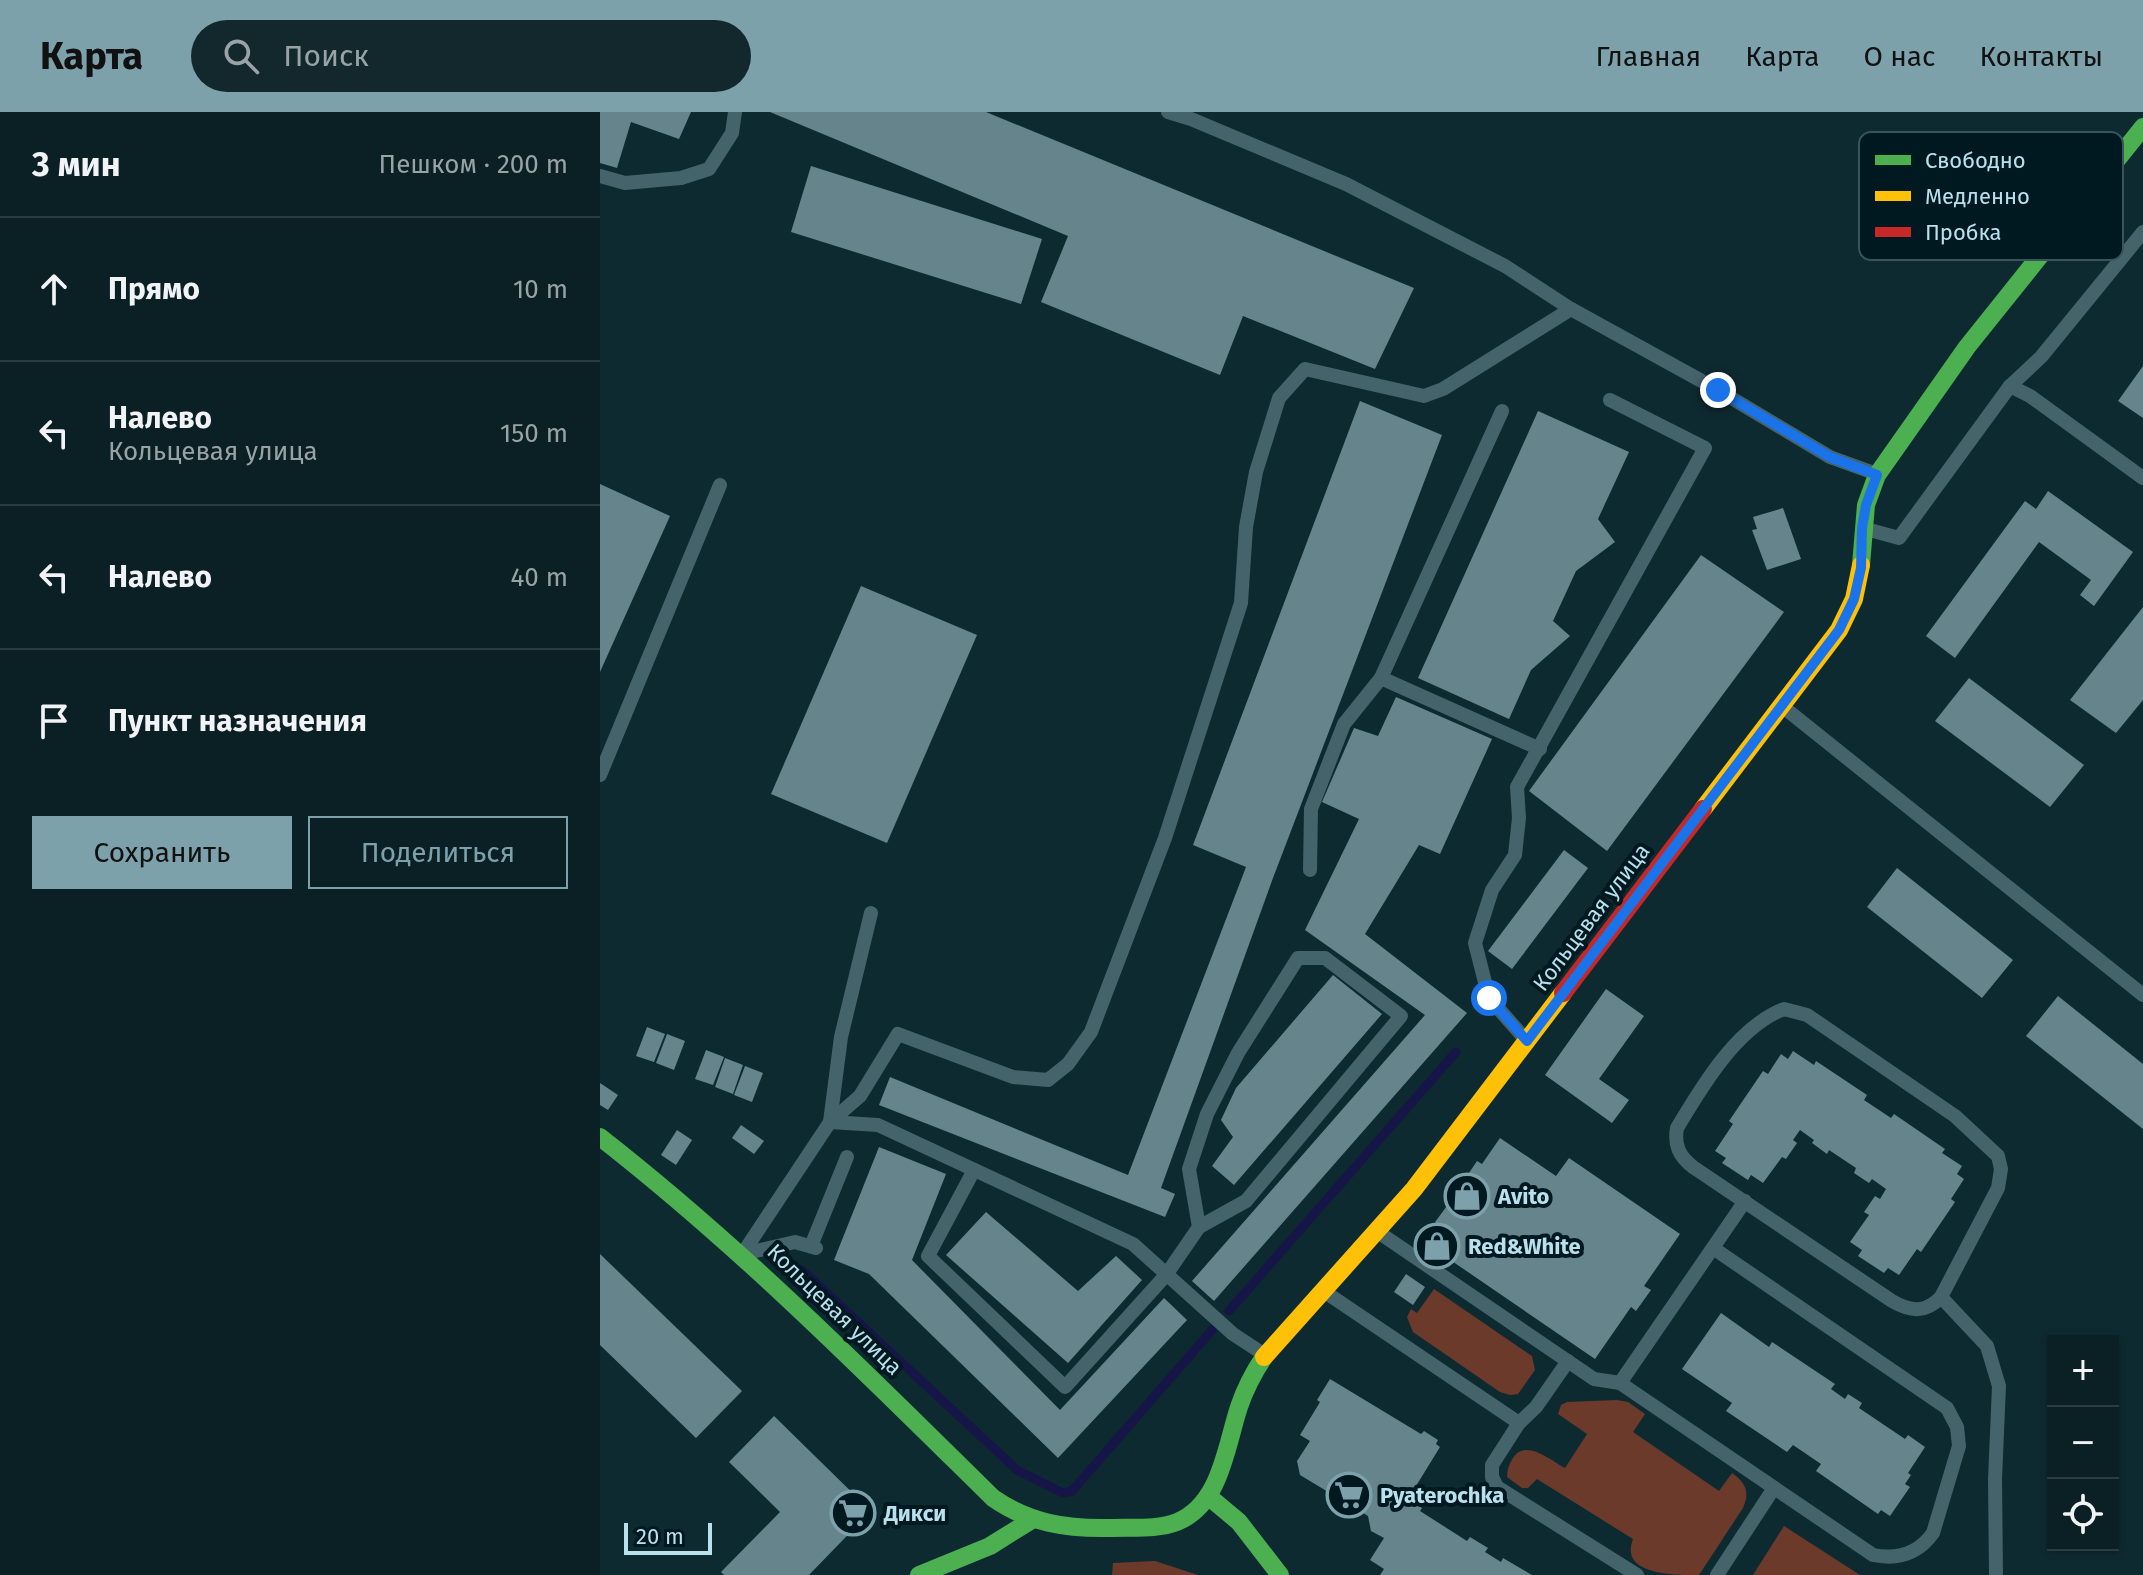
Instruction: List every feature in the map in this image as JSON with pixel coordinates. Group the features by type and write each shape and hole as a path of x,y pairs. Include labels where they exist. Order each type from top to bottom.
{"street":[{"name":"Кольцевая улица","path":"2123,152 2143,127"},
{"name":"Кольцевая улица","path":"600,1137 743,1253 993,1498 1010,1511 1030,1521 1058,1527 1086,1529 1175,1523 1193,1512 1208,1496 1220,1470 1248,1383 1265,1355 1291,1323 1378,1232 1839,630 1854,599 1861,568 1866,505 1877,475 1967,347 2037,260"},
{"path":"1208,1496 1239,1522 1280,1575"},
{"path":"919,1575 985,1550 1030,1521"}],"lane":[{"path":"600,176 625,183 681,178 709,169 732,133 735,112"},
{"path":"1168,112 1346,184 1505,266 1571,309 1718,390 1830,457 1877,475"},
{"path":"2123,257 2143,232"},
{"path":"1862,528 1899,538 2010,386 2041,357 2120,260"},
{"path":"743,1253 830,1122 860,1096 898,1034 1013,1077 1048,1080 1068,1064 1091,1032 1165,838 1241,603 1246,527 1256,472 1279,398 1305,369 1424,396 1443,389 1571,309"},
{"path":"2010,386 2030,396 2143,478"},
{"path":"1527,1041 1489,998 1475,943 1492,890 1515,855 1519,818 1517,787 1705,448 1610,400"},
{"path":"1310,870 1311,809 1344,724 1381,678 1502,411"},
{"path":"600,775 720,485"},
{"path":"1381,678 1540,749"},
{"path":"1781,706 2143,995"},
{"path":"830,1122 841,1037 871,913"},
{"path":"974,1170 928,1256 1065,1387 1166,1275 1199,1227 1246,1201 1401,1016 1325,958 1298,958 1238,1053 1207,1114 1189,1169 1199,1227"},
{"path":"1784,1009 1796,1010 1955,1116 1998,1156 2001,1169 1998,1188 1941,1297 1933,1306 1918,1311 1903,1308 1745,1201 1684,1160 1678,1149 1677,1128 1726,1053 1773,1013 1784,1009"},
{"path":"830,1122 878,1125 1133,1244 1233,1334 1265,1355"},
{"path":"743,1253 795,1242 813,1247 847,1157"},
{"path":"1620,1383 1745,1201"},
{"path":"1378,1232 1594,1379 1620,1383 1873,1555 1890,1558 1909,1554 1925,1544 1933,1533 1959,1446 1957,1427 1947,1408 1713,1248"},
{"path":"1324,1291 1519,1423"},
{"path":"1941,1297 1987,1346 1999,1386 1995,1479 1996,1575"},
{"path":"1568,1361 1536,1407 1519,1423 1492,1465 1492,1477 1497,1487 1637,1575"},
{"path":"1717,1575 1774,1488"}],"shaded area":[{"path":"1434,1289 1532,1356 1535,1370 1518,1394 1500,1392 1413,1332 1407,1317 1411,1309 1417,1313"},
{"path":"1567,1402 1628,1402 1645,1414 1633,1432 1719,1491 1732,1473 1745,1488 1743,1508 1699,1575 1663,1573 1641,1566 1634,1560 1631,1551 1633,1539 1537,1479 1528,1488 1522,1488 1507,1477 1513,1458 1525,1450 1539,1453 1565,1468 1587,1434 1558,1414 1561,1405"},
{"path":"1784,1526 1860,1575 1753,1575"},
{"path":"1154,1561 1198,1575 1112,1575 1113,1563"}],"building":[{"path":"600,112 691,112 679,139 631,122 617,168 600,163"},
{"path":"770,112 986,112 1414,288 1375,369 1243,316 1220,375 1041,302 1068,236"},
{"path":"811,166 1042,239 1021,304 791,232"},
{"path":"2143,366 2143,418 2118,401"},
{"path":"1360,401 1442,435 1273,878 1161,1188 1175,1194 1165,1217 879,1105 890,1077 1128,1175 1246,867 1193,845"},
{"path":"1538,411 1629,452 1598,519 1615,542 1576,571 1553,621 1570,636 1531,670 1509,719 1418,678"},
{"path":"600,484 670,516 600,672"},
{"path":"2048,491 2133,552 2094,606 2080,595 2091,580 2039,542 1955,658 1926,636 2025,501 2036,509"},
{"path":"1783,508 1801,559 1767,570 1752,530 1757,529 1753,517"},
{"path":"1701,555 1784,612 1607,851 1529,791"},
{"path":"861,586 977,635 887,843 771,794"},
{"path":"2143,607 2143,700 2116,733 2070,700"},
{"path":"1969,678 2084,765 2050,807 1935,721"},
{"path":"1396,697 1492,739 1440,854 1419,845 1365,934 1467,1013 1214,1301 1192,1281 1425,1015 1305,930 1359,819 1322,802 1354,728 1378,736"},
{"path":"1564,850 1588,868 1512,969 1488,951"},
{"path":"1897,868 2013,960 1982,998 1867,907"},
{"path":"1333,975 1382,1014 1234,1185 1212,1166 1233,1137 1221,1120 1236,1088"},
{"path":"1606,989 1644,1016 1599,1079 1629,1100 1612,1123 1545,1075"},
{"path":"2058,996 2143,1064 2143,1129 2026,1036"},
{"path":"647,1027 665,1034 654,1062 636,1056"},
{"path":"667,1034 685,1041 674,1070 656,1063"},
{"path":"706,1050 724,1057 713,1085 695,1079"},
{"path":"1793,1051 1814,1065 1816,1061 1867,1095 1864,1100 1891,1118 1894,1114 1945,1149 1942,1153 1962,1166 1957,1174 1964,1179 1951,1199 1955,1202 1921,1252 1917,1249 1899,1275 1888,1268 1884,1273 1858,1256 1862,1250 1850,1242 1869,1215 1864,1212 1875,1196 1880,1199 1886,1189 1872,1179 1869,1183 1854,1173 1856,1168 1829,1150 1827,1154 1800,1130 1793,1140 1797,1143 1786,1159 1782,1157 1763,1183 1751,1175 1748,1180 1722,1163 1726,1158 1715,1151 1733,1124 1729,1121 1763,1071 1768,1074 1781,1054 1788,1059"},
{"path":"725,1058 743,1065 733,1094 715,1087"},
{"path":"745,1066 763,1073 752,1102 734,1095"},
{"path":"600,1083 618,1095 608,1110 600,1105"},
{"path":"741,1125 764,1141 754,1154 732,1138"},
{"path":"677,1130 692,1140 676,1165 661,1155"},
{"path":"1500,1138 1556,1176 1569,1158 1680,1234 1644,1286 1651,1290 1636,1311 1631,1307 1595,1359 1427,1244 1440,1226 1435,1222 1477,1161 1482,1164"},
{"path":"879,1147 946,1174 912,1260 1060,1410 1164,1298 1187,1320 1058,1458 869,1274 834,1260"},
{"path":"986,1212 1078,1291 1116,1256 1142,1280 1068,1363 946,1255"},
{"path":"600,1254 742,1391 696,1438 600,1345"},
{"path":"1406,1274 1425,1287 1413,1305 1394,1292"},
{"path":"1721,1313 1769,1347 1772,1342 1835,1384 1831,1389 1845,1399 1848,1394 1862,1403 1859,1408 1905,1439 1908,1435 1925,1447 1908,1473 1911,1475 1905,1484 1910,1487 1890,1516 1881,1510 1878,1514 1816,1471 1821,1464 1793,1445 1787,1452 1726,1411 1732,1403 1682,1369"},
{"path":"1330,1379 1421,1434 1424,1431 1438,1440 1436,1444 1440,1447 1408,1499 1422,1508 1420,1511 1467,1541 1470,1537 1488,1548 1485,1552 1501,1562 1503,1558 1532,1575 1380,1575 1384,1569 1370,1560 1384,1538 1371,1531 1368,1516 1300,1475 1297,1461 1310,1441 1300,1435"},
{"path":"774,1416 871,1511 809,1575 724,1575 721,1572 780,1512 729,1462"}],"waterway":[{"path":"1229,1311 1456,1052"},
{"path":"802,1270 1017,1470 1063,1493 1072,1491 1213,1329"}],"traffic: fast":[{"path":"2123,152 2143,127"},
{"path":"1861,565 1866,505 1877,475 1967,347 2037,260"},
{"path":"600,1137 753,1267 993,1498 1034,1519 1078,1527 1144,1528 1169,1525 1192,1513 1213,1488 1241,1400 1264,1357"},
{"path":"1208,1496 1239,1522 1280,1575"},
{"path":"919,1575 990,1546 1030,1521"}],"traffic: slow":[{"path":"1703,809 1839,630 1854,599 1861,565"},
{"path":"1264,1357 1414,1189 1563,993"}],"traffic: jam":[{"path":"1563,993 1703,809"}],"place":[{"name":"Avito","path":"1467,1196"},
{"name":"Red&White","path":"1437,1246"},
{"name":"Pyaterochka","path":"1349,1495"},
{"name":"Дикси","path":"853,1513"}],"route":[{"path":"1489,998 1527,1041 1839,630 1854,599 1861,568 1866,505 1877,475 1830,457 1718,390"}]}
